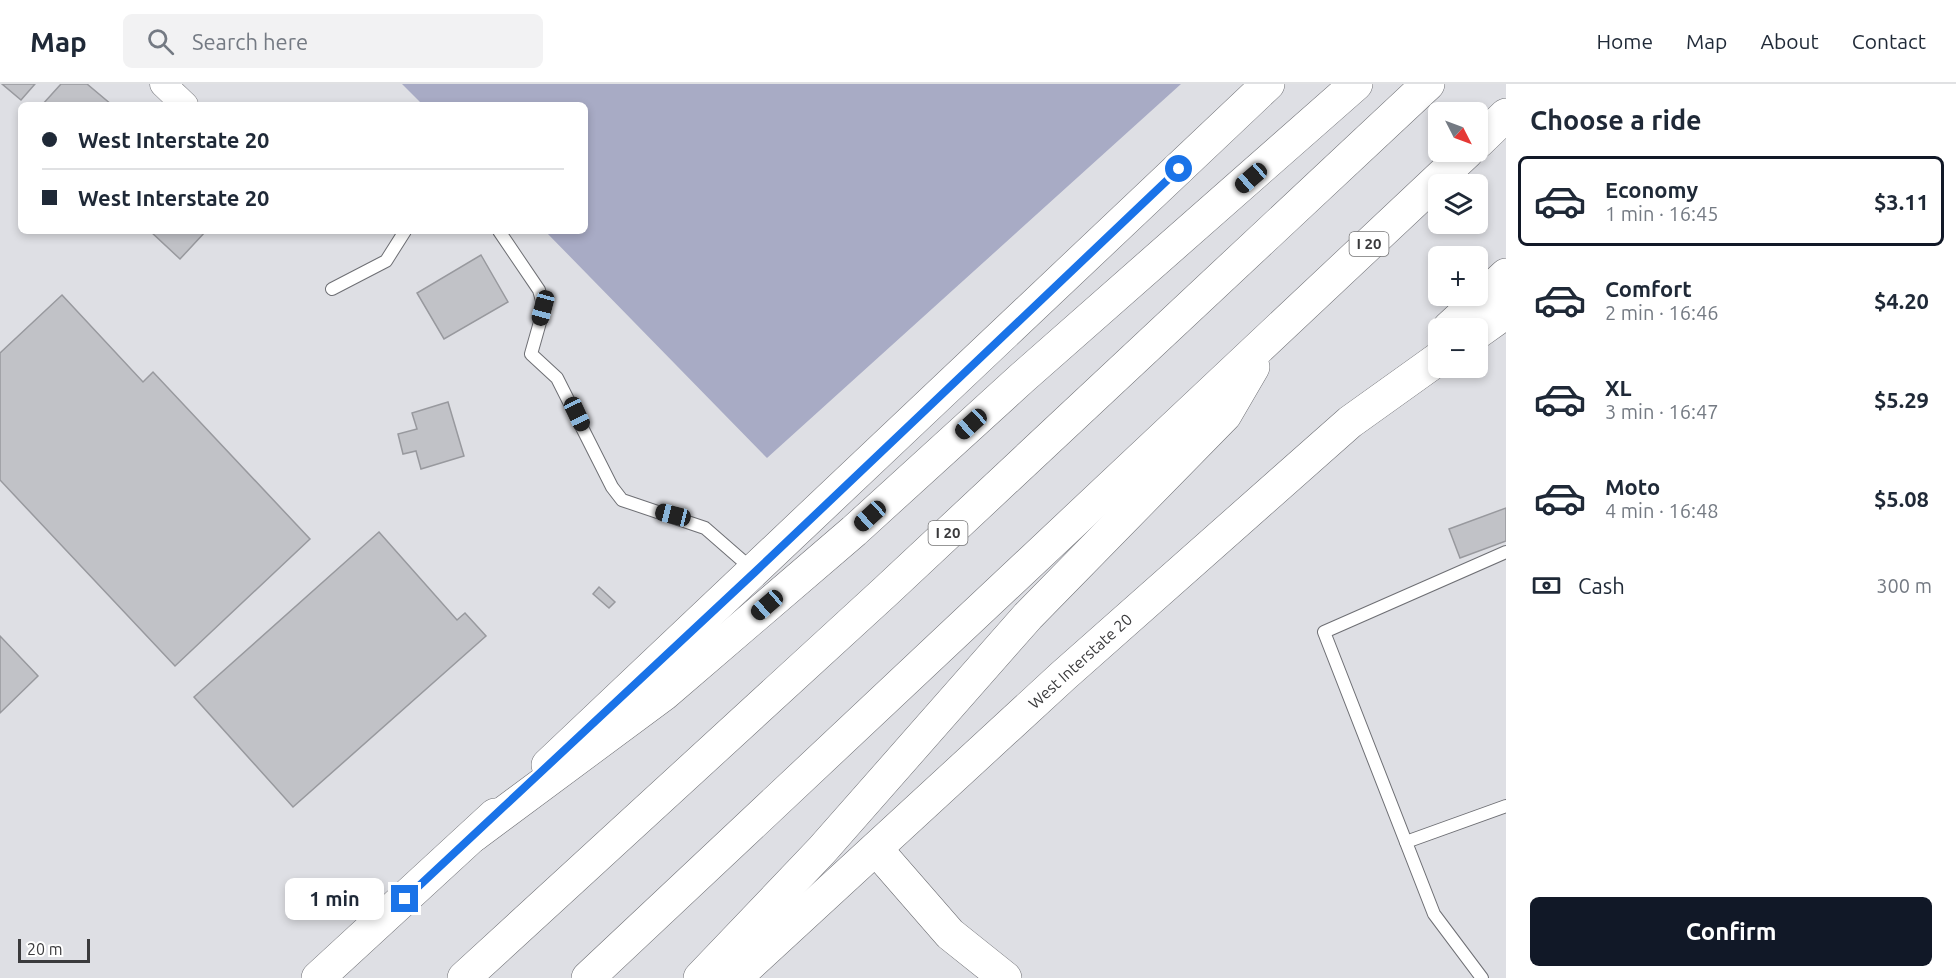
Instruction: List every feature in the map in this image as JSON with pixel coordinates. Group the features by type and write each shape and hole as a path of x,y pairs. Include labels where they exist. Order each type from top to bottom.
{"main road":[{"path":"318,978 755,572 1268,84"},
{"path":"474,835 664,694 854,531 1022,378 1356,84"},
{"name":"I 20","path":"464,978 886,591 1428,84"},
{"path":"1488,132 1506,115"},
{"name":"I 20","path":"588,978 1456,162"},
{"path":"1460,318 1506,275"},
{"path":"1488,325 1506,312"},
{"path":"700,978 822,850 1028,616 1225,416 1271,337"},
{"path":"1350,422 1428,348"},
{"name":"West Interstate 20","path":"735,978 1063,676 1350,422 1428,366"},
{"path":"876,849 950,934 1005,978"}],"street":[{"path":"163,84 182,102"}],"lane":[{"path":"332,289 386,261 403,234"},
{"path":"501,234 539,290 543,308 531,354 557,378 569,396 612,487 622,500 705,528 755,572"},
{"path":"1482,978 1434,914 1324,632 1506,552"},
{"path":"1406,842 1506,806"}],"shaded area":[{"path":"402,84 1181,84 767,458 548,234 588,234 588,102 420,102"}],"building":[{"path":"2,84 35,84 21,100"},
{"path":"61,84 87,84 108,102 45,102"},
{"path":"153,234 203,234 180,259"},
{"path":"481,255 508,302 444,339 417,293"},
{"path":"62,295 143,382 153,372 310,539 175,666 0,480 0,353"},
{"path":"448,402 464,456 421,469 416,451 403,454 398,434 417,429 412,413"},
{"path":"1506,508 1506,541 1460,558 1449,529"},
{"path":"379,532 457,620 465,613 486,636 293,807 194,697"},
{"path":"599,587 615,602 609,608 593,594"},
{"path":"0,636 38,676 0,713"}],"route":[{"path":"405,899 755,572 1179,169"}]}
